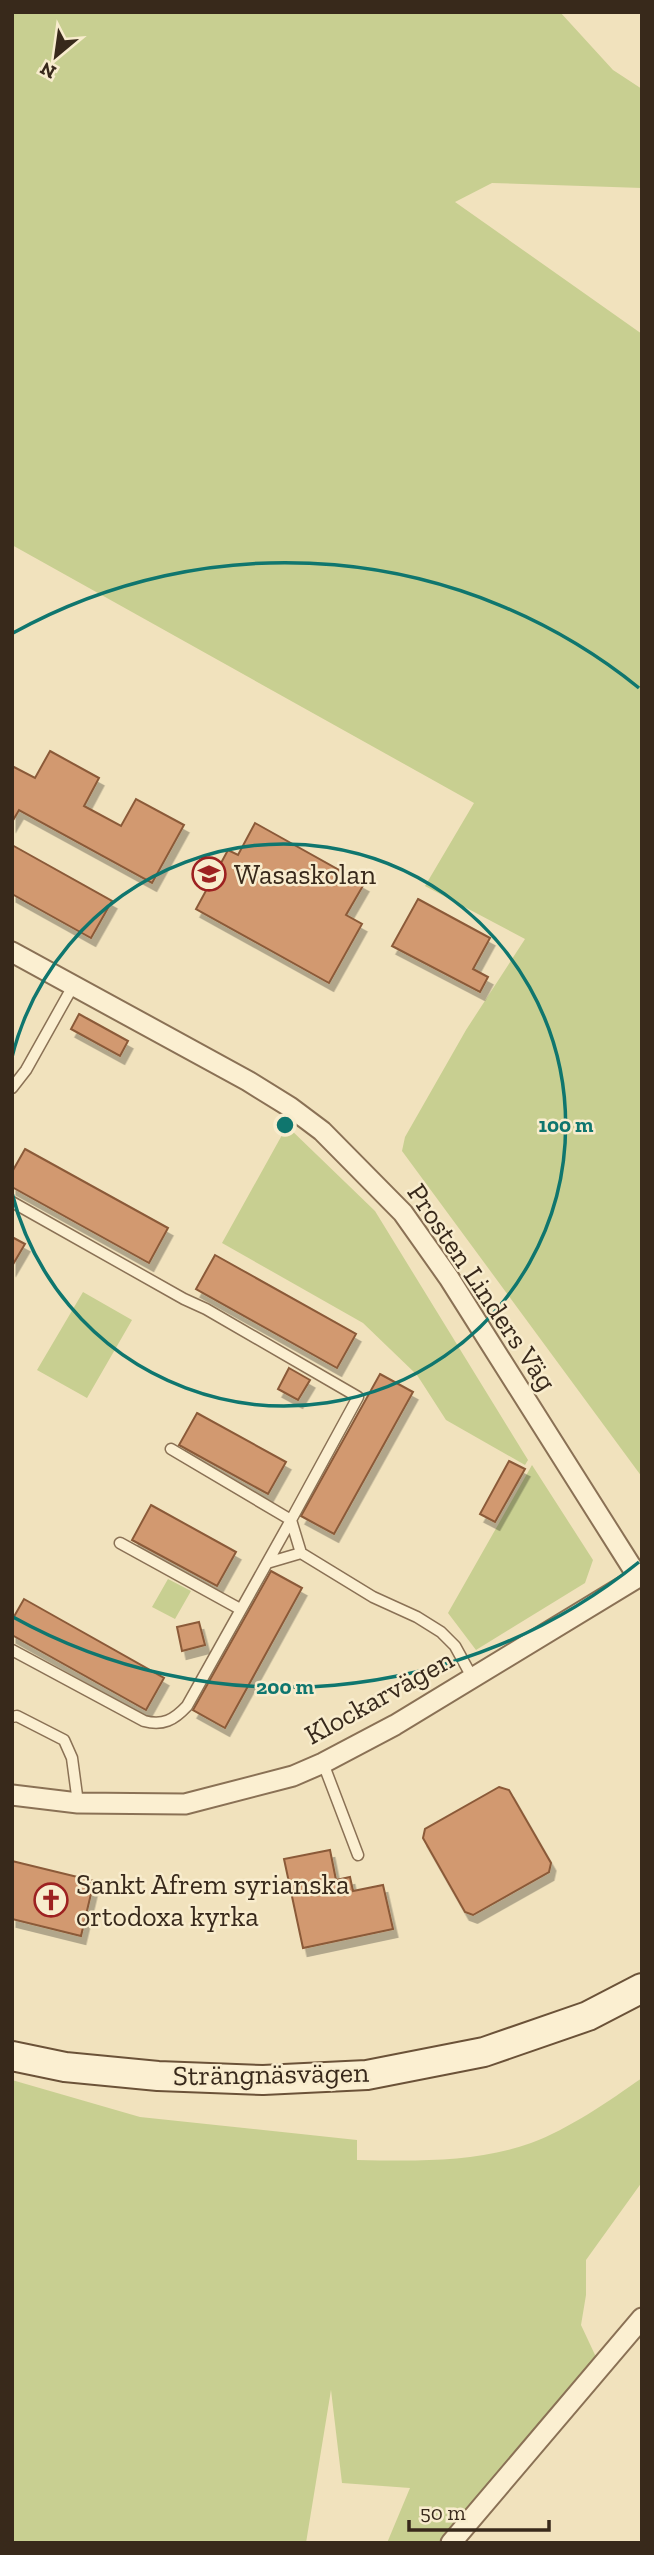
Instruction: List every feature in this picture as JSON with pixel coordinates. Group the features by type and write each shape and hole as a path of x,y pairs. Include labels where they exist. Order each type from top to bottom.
{"main road":[{"name":"Strängnäsvägen","path":"12,2056 65,2067 158,2076 263,2080 367,2075 484,2052 588,2016 642,1988"}],"street":[{"name":"Prosten Linders Väg","path":"12,952 248,1081 322,1131 394,1204 449,1278 640,1576"},
{"name":"Klockarvägen","path":"12,1795 78,1803 185,1804 257,1787 323,1763 395,1725 640,1576"},
{"path":"451,2543 642,2318"}],"lane":[{"path":"12,1088 26,1070 73,986"},
{"path":"12,1202 358,1397 187,1706 177,1717 159,1724 144,1721 12,1650"},
{"path":"171,1450 291,1520 301,1553 373,1597 417,1616 441,1632 455,1646 472,1677"},
{"path":"121,1543 240,1609"},
{"path":"267,1563 301,1553"},
{"path":"12,1717 17,1716 64,1740 72,1758 78,1803"},
{"path":"323,1763 358,1855"}],"green space":[{"path":"12,12 560,12 613,70 642,89 642,188 492,183 455,202 642,334 642,1477 402,1151 405,1137 466,1030 525,939 425,886 474,803 12,545"},
{"path":"287,1126 375,1211 528,1460 525,1465 446,1420 417,1375 363,1323 222,1243"},
{"path":"83,1292 132,1320 87,1398 37,1370"},
{"path":"532,1465 593,1560 585,1583 476,1650 448,1613"},
{"path":"168,1579 191,1591 175,1619 152,1607"},
{"path":"642,2078 642,2182 586,2260 586,2295 581,2325 596,2357 443,2543 387,2543 410,2488 342,2483 331,2390 306,2543 12,2543 12,2080 140,2117 357,2140 357,2160 401,2161 489,2154 531,2143 574,2122"}],"building":[{"path":"50,751 99,778 84,806 121,826 136,799 184,825 152,883 19,810 12,822 12,766 35,778"},
{"path":"255,823 364,884 346,915 362,924 329,983 196,909 228,850 238,855"},
{"path":"12,845 112,901 91,938 12,894"},
{"path":"418,899 490,938 473,969 488,977 480,992 392,946"},
{"path":"79,1014 128,1041 120,1056 71,1029"},
{"path":"25,1149 168,1228 149,1263 12,1187 12,1172"},
{"path":"12,1237 25,1244 12,1266"},
{"path":"215,1255 356,1334 337,1368 196,1289"},
{"path":"289,1368 310,1380 298,1400 278,1389"},
{"path":"380,1374 413,1392 334,1534 301,1516"},
{"path":"197,1413 286,1462 268,1494 179,1445"},
{"path":"509,1461 525,1469 495,1522 480,1514"},
{"path":"151,1505 236,1552 217,1586 132,1540"},
{"path":"271,1571 302,1588 225,1728 193,1710"},
{"path":"24,1599 164,1678 146,1710 12,1635 12,1620"},
{"path":"199,1622 205,1645 182,1651 177,1627"},
{"path":"499,1787 509,1790 551,1863 549,1872 473,1915 465,1912 423,1838 425,1829"},
{"path":"330,1850 336,1880 350,1877 353,1891 383,1885 393,1929 303,1948 284,1859"},
{"name":"Sankt Afrem syrianska ortodoxa kyrka","path":"12,1861 94,1881 81,1936 12,1919"}],"place":[{"name":"Wasaskolan","path":"209,874"},
{"name":"Sankt Afrem syrianska ortodoxa kyrka","path":"51,1900"}]}
